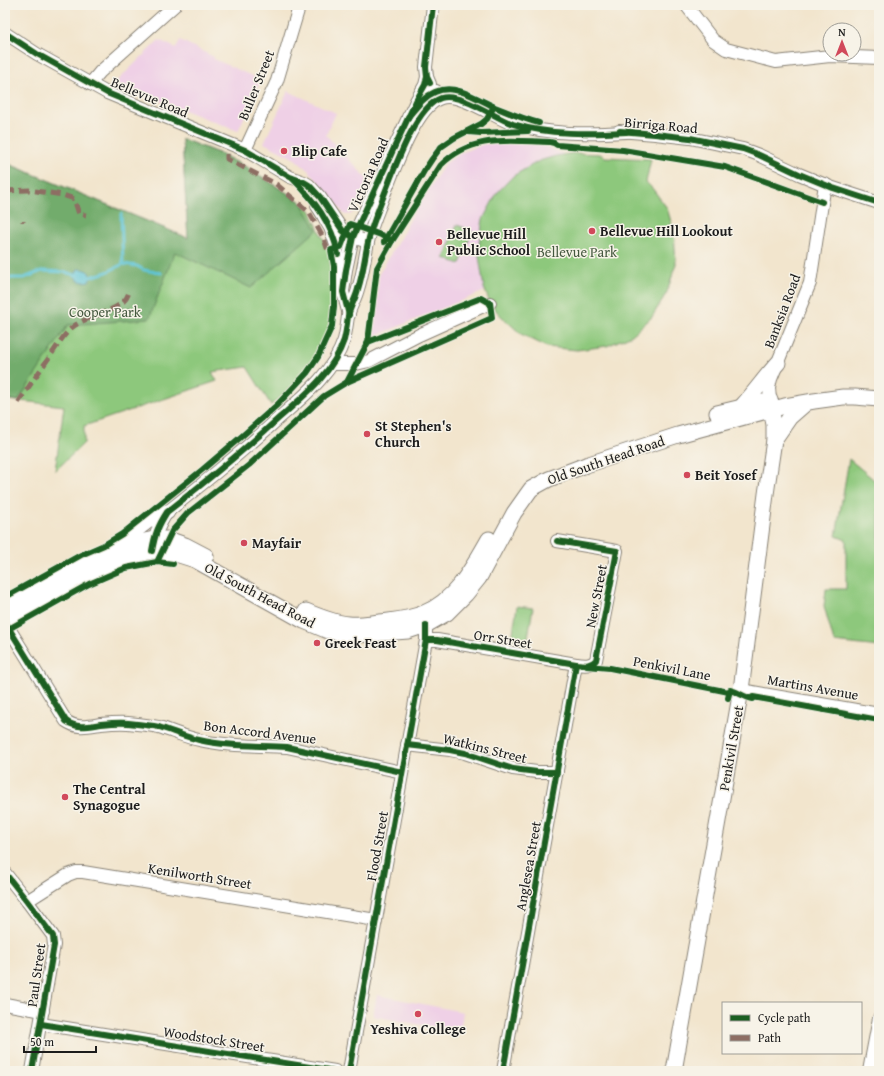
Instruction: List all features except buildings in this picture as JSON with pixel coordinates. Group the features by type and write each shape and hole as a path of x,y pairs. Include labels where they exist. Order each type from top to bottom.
{"main road":[{"path":"742,406 778,364"},
{"name":"Old South Head Road","path":"5,621 75,582 113,563 135,555 168,539 177,541 214,560 281,600 339,623 358,624 411,618 425,619 447,613 479,578 518,507 531,490 541,483 562,473 804,393 855,388 879,390"},
{"name":"Old South Head Road","path":"425,619 433,609 445,600 465,580 515,493 525,482 552,467 677,425 742,406 808,402 828,398 855,397 879,399"},
{"path":"774,440 790,417 808,402"},
{"name":"Penkivil Street","path":"674,1071 741,690 774,440 774,425 771,405"},
{"path":"114,549 149,520 167,512"},
{"name":"Old South Head Road","path":"5,604 74,567 114,549 131,543 153,545"}],"street":[{"path":"90,84 100,72 175,5"},
{"path":"408,117 427,78 427,63 433,5"},
{"path":"686,5 713,40 726,49 776,62 830,56 879,58"},
{"name":"Buller Street","path":"245,150 277,81 299,7"},
{"name":"Bellevue Road","path":"5,33 37,54 107,93 245,150 290,177 304,182 309,185 320,197 343,231 352,240"},
{"path":"408,117 421,102 436,97 427,78"},
{"name":"Birriga Road","path":"436,97 447,89 456,90 467,93 492,110 554,126 596,128 683,137 735,147 759,155 799,174 879,203"},
{"name":"Victoria Road","path":"153,545 160,522 167,512 245,449 307,393 332,364 342,347 345,338 349,315 358,291 371,232 404,146 423,114 436,97"},
{"name":"Victoria Road","path":"349,315 343,292 352,240 408,117"},
{"name":"Bellevue Road","path":"290,177 318,208 331,230 340,238 368,245"},
{"name":"Banksia Road","path":"771,405 769,387 810,283 825,184"},
{"path":"331,230 337,248 343,292"},
{"path":"332,364 356,364 368,361 419,335 490,303"},
{"name":"New Street","path":"557,541 617,551 596,660 590,665 576,664"},
{"name":"Flood Street","path":"349,1071 426,640 425,619"},
{"name":"Bon Accord Avenue","path":"5,621 66,721 71,725 83,726 116,722 159,727 211,742 233,745 288,747 402,772"},
{"name":"Orr Street","path":"426,640 437,640 576,664"},
{"name":"Anglesea Street","path":"503,1071 576,664"},
{"name":"Martins Avenue","path":"741,690 879,714"},
{"name":"Watkins Street","path":"407,745 465,753 513,769 537,772 557,772"},
{"name":"Kenilworth Street","path":"27,901 68,875 76,872 83,872 376,920"},
{"name":"Paul Street","path":"5,873 53,936 54,945 32,1071"},
{"path":"5,1004 43,1011"},
{"path":"869,1071 879,1018"},
{"name":"Woodstock Street","path":"41,1024 335,1071"}],"shaded area":[{"path":"159,40 176,48 180,40 214,57 214,59 261,80 238,131 116,84 116,82"},
{"path":"288,91 336,113 326,135 370,182 352,214 345,215 309,171 295,159 264,143"},
{"name":"Bellevue Hill Public School","path":"484,144 540,144 564,154 538,161 483,219 478,250 485,291 373,337 379,274 417,207 445,164 460,153"},
{"name":"Yeshiva College","path":"377,995 463,1012 460,1032 373,1016"}],"green space":[{"name":"Cooper Park","path":"182,139 221,154 248,168 301,202 310,210 322,237 330,249 331,303 329,331 318,355 293,386 271,405 247,367 212,372 217,381 84,426 84,443 55,471 64,406 5,400 5,161 11,165 188,238"},
{"path":"182,139 221,154 248,168 301,202 317,230 251,288 175,252 149,319 68,325 18,401 5,399 5,161 11,165 188,238"},
{"name":"Bellevue Park","path":"573,153 600,154 605,157 651,159 646,182 667,208 674,232 676,264 667,292 652,317 632,335 607,346 577,350 547,347 521,334 500,315 490,303 484,288 478,250 483,219 497,193 513,176 539,161"},
{"path":"457,225 472,231 460,264 444,258"},
{"path":"849,459 879,484 879,647 834,642 824,606 826,589 846,589 846,540 836,536"},
{"path":"517,606 533,608 527,642 512,639"}],"water":[{"path":"78,269 84,269 90,274 91,277 89,281 83,282 77,280 75,274"}],"waterway":[{"path":"121,214 123,264"},
{"path":"87,278 107,272 123,264 137,266 144,270 161,273"},
{"path":"5,280 11,278 24,278 42,271 65,272 78,276"}],"marked path":[{"path":"227,154 227,159 276,184 309,212 324,239 329,254"},
{"path":"5,191 29,190 63,195 74,199 79,214 86,215"},
{"path":"18,403 68,332 80,322 121,304 129,292"}],"cycle path":[{"path":"430,83 427,77 426,67 433,5"},
{"path":"5,33 37,54 107,93 245,150 290,177 304,182 309,185 320,197 343,231 353,237"},
{"path":"349,315 343,292 353,237 416,101 425,85 427,77"},
{"path":"408,117 420,103 431,94 451,89 474,96 495,107 539,123"},
{"path":"152,551 157,530 167,512 210,478 298,401 317,383 333,363 344,340 348,316 360,282 371,230 406,143 422,114 431,104 441,98 449,97 458,99 477,106 513,124 527,128 569,133 626,132"},
{"path":"384,242 424,171 441,147 454,138 481,124 487,119 493,108"},
{"path":"468,132 481,133 528,131"},
{"path":"620,131 690,138 743,149 833,188 879,203"},
{"path":"347,382 368,342 377,268 392,241 441,165 453,155 465,148 492,142 520,141 550,142 557,145 623,150 725,167 822,202"},
{"path":"292,178 308,195 327,222 338,254"},
{"path":"5,597 122,534 202,470 277,405 307,373 318,357 332,326 334,306 334,266 331,250 341,247 350,224 381,235 392,241"},
{"path":"157,562 172,531 188,513 249,465 324,396 347,382 492,318 490,303 481,298 368,342"},
{"path":"426,640 437,640 582,665 587,665 594,662 596,660 617,551 557,541"},
{"path":"5,631 89,584 126,568 157,562 173,564"},
{"path":"5,622 66,721 70,724 87,726 121,723 159,727 194,739 210,742 232,745 287,747 402,772"},
{"path":"349,1071 426,640 426,625"},
{"path":"503,1071 576,664"},
{"name":"Penkivil Lane","path":"587,666 610,668 729,692"},
{"path":"728,698 730,690 753,699 753,697 879,720"},
{"path":"407,745 465,753 513,769 537,772 557,772"},
{"path":"5,873 53,936 54,945 32,1071"},
{"path":"41,1024 335,1071"}],"place":[{"name":"Blip Cafe","path":"284,151"},
{"name":"Bellevue Hill Lookout","path":"592,231"},
{"name":"Bellevue Hill Public School","path":"439,242"},
{"name":"St Stephen's Church","path":"367,434"},
{"name":"Beit Yosef","path":"687,475"},
{"name":"Mayfair","path":"244,543"},
{"name":"Greek Feast","path":"317,643"},
{"name":"The Central Synagogue","path":"65,797"},
{"name":"Yeshiva College","path":"418,1014"}]}
